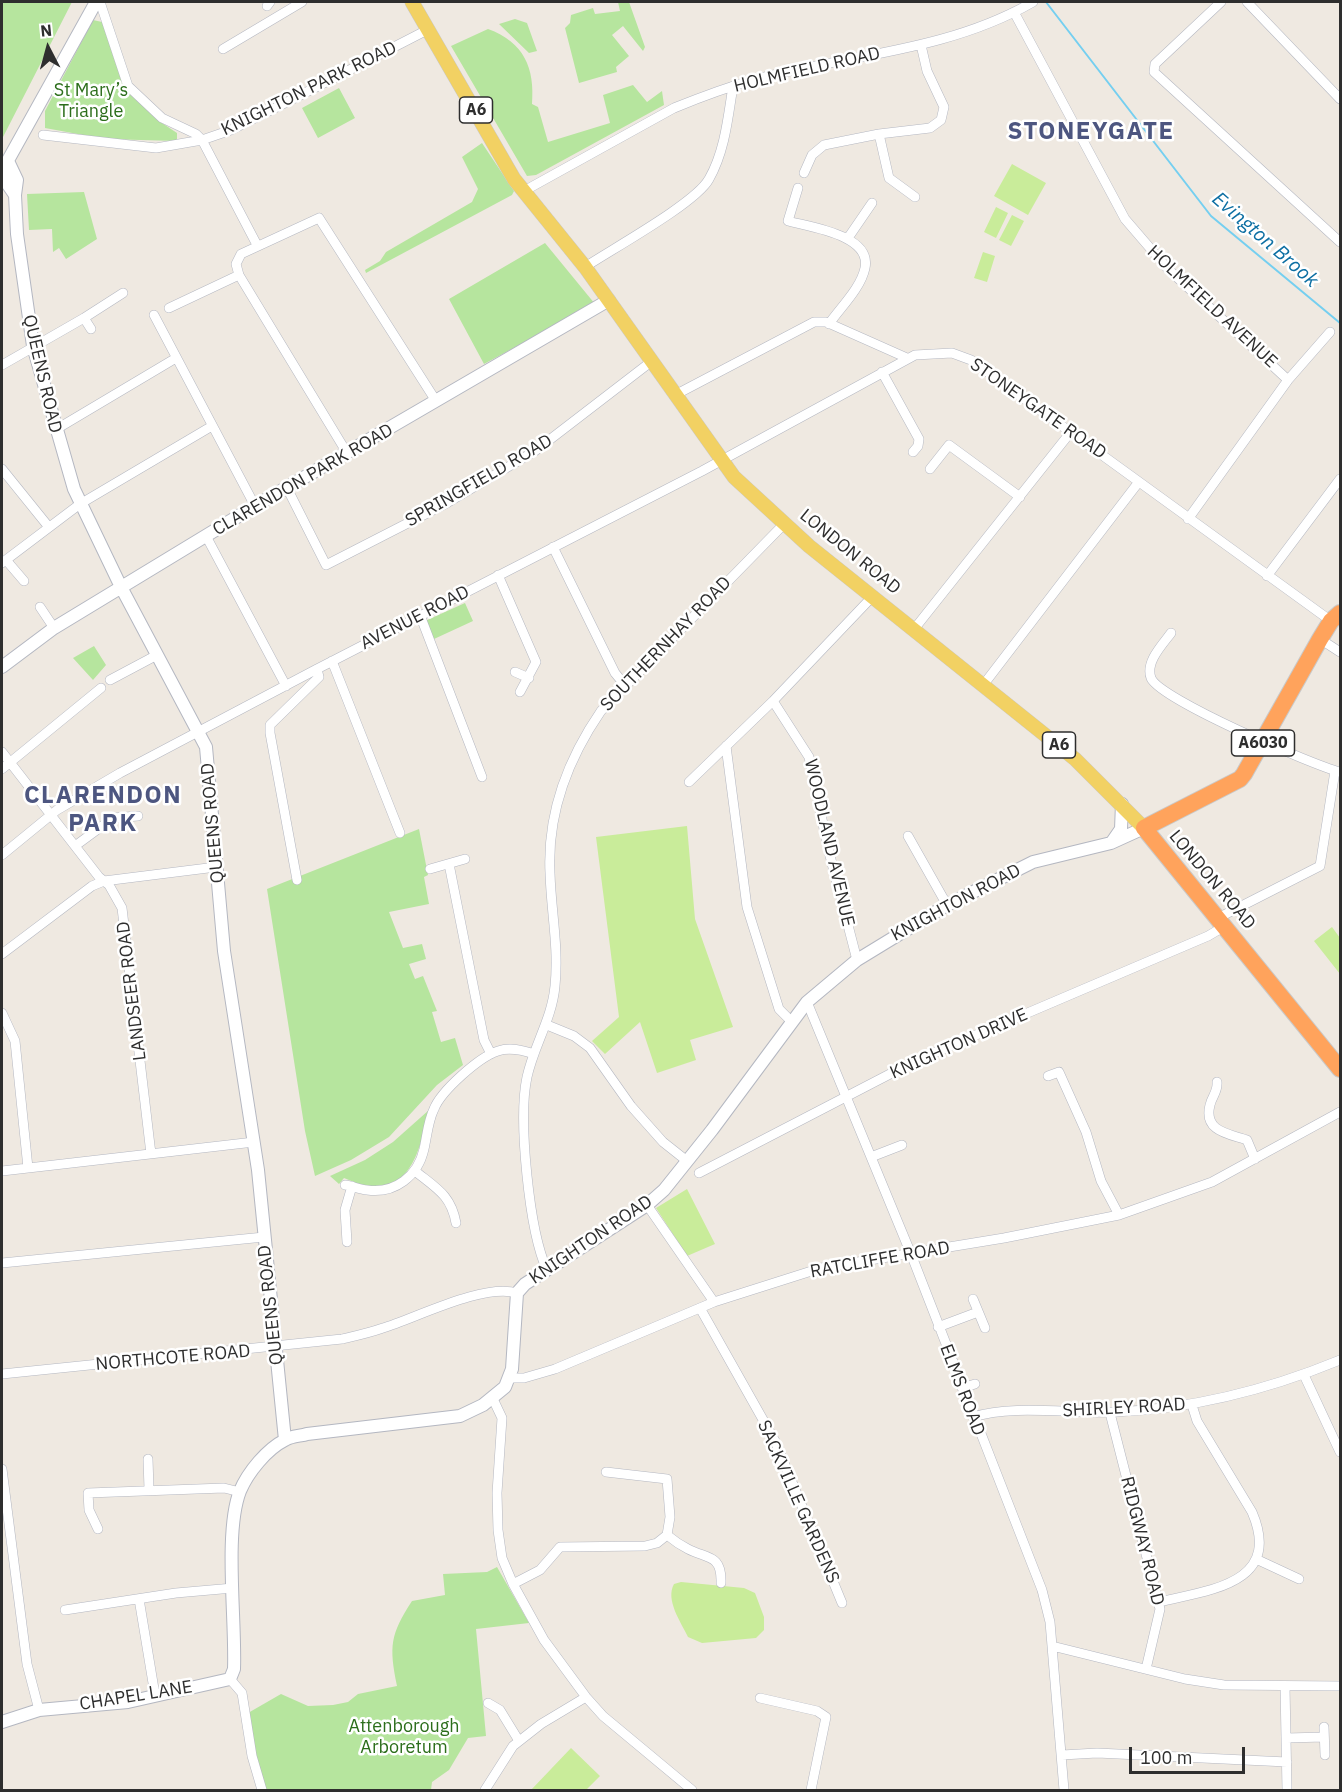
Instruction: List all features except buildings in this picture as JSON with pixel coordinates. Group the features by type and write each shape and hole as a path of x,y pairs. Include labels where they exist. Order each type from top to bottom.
{"highway":[{"name":"A6030","path":"1144,828 1240,779 1264,741 1320,639 1336,617"},
{"name":"LONDON ROAD","path":"1144,828 1341,1069"}],"main road":[{"name":"LONDON ROAD","path":"412,2 514,179 585,267 721,460 751,495 1075,759 1144,828"}],"street":[{"path":"98,2 128,86 162,118 196,134 202,140 257,245"},
{"path":"4,169 98,2"},
{"path":"223,49 302,2"},
{"name":"HOLMFIELD ROAD","path":"524,191 674,108 733,86 921,45 969,31 1033,2"},
{"path":"1221,2 1155,64 1153,70 1341,242"},
{"path":"1247,2 1341,99"},
{"name":"HOLMFIELD AVENUE","path":"1014,12 1125,219 1168,269 1288,380"},
{"name":"KNIGHTON PARK ROAD","path":"43,135 156,148 202,140 283,105 429,29"},
{"path":"804,173 812,155 824,145 879,134 930,128 941,120 944,107 927,70 921,45"},
{"path":"585,267 687,201 709,181 723,146 733,86"},
{"path":"879,134 889,178 915,197"},
{"name":"QUEENS ROAD","path":"4,169 15,200 23,284 33,346 55,430 80,504 121,587 206,747 224,951 254,1142 285,1440"},
{"path":"798,188 788,220 848,238 861,249 865,268 829,324"},
{"path":"2,192 15,200"},
{"path":"848,238 872,203"},
{"path":"347,453 239,275 236,264 242,254 257,245 319,218 436,401"},
{"path":"170,308 239,275"},
{"path":"2,364 84,318 123,293"},
{"name":"CLARENDON PARK ROAD","path":"2,667 54,628 121,587 255,506 609,300"},
{"path":"154,315 255,506"},
{"path":"84,318 92,329"},
{"path":"675,395 804,324 818,321 907,358"},
{"path":"1188,519 1288,380 1292,379 1330,332"},
{"name":"STONEYGATE ROAD","path":"721,460 907,358 939,352 971,360 1267,576 1336,617"},
{"path":"55,430 176,358"},
{"name":"SPRINGFIELD ROAD","path":"287,488 326,565 447,503 536,451 652,361"},
{"path":"882,372 919,439 918,446 913,452"},
{"path":"24,581 3,562 80,504 212,426"},
{"path":"915,628 1070,433"},
{"path":"930,469 949,445 1020,497"},
{"name":"AVENUE ROAD","path":"2,855 51,815 120,773 721,460"},
{"path":"2,469 48,526"},
{"path":"1267,576 1341,479"},
{"path":"984,684 1138,483"},
{"name":"SOUTHERNHAY ROAD","path":"548,1270 538,1240 523,1131 524,1097 534,1054 547,1025 554,1000 557,956 549,871 557,804 563,781 583,737 624,684 784,524"},
{"path":"206,536 286,686"},
{"path":"553,547 615,673 624,684"},
{"path":"498,575 536,662 520,692"},
{"path":"689,782 773,701 873,596"},
{"path":"40,607 54,628"},
{"path":"420,615 482,777"},
{"path":"1171,633 1151,664 1150,675 1156,685 1179,700 1264,741 1338,771"},
{"path":"1320,639 1341,652"},
{"path":"110,680 157,655"},
{"path":"332,661 400,833"},
{"path":"297,880 270,725 319,677 316,669"},
{"path":"515,672 529,678"},
{"path":"2,769 101,688"},
{"name":"WOODLAND AVENUE","path":"773,701 809,757 836,882 857,960"},
{"path":"726,746 747,907 779,1009 791,1021"},
{"name":"LANDSEER ROAD","path":"2,752 119,901 124,916 151,1154"},
{"name":"KNIGHTON DRIVE","path":"699,1173 925,1057 1208,936 1221,922 1320,866 1338,771"},
{"path":"1111,843 1120,831 1122,804"},
{"path":"75,846 113,818 138,816"},
{"name":"KNIGHTON ROAD","path":"285,1440 330,1431 460,1416 493,1399 506,1387 514,1361 517,1293 525,1284 647,1205 664,1190 764,1062 791,1021 807,1002 857,960 947,905 1033,862 1111,843 1144,828"},
{"path":"908,836 947,905"},
{"path":"430,869 465,859"},
{"path":"449,864 484,1040 491,1054"},
{"path":"2,954 92,886 105,881 216,867"},
{"name":"ELMS ROAD","path":"807,1002 848,1097 1042,1590 1047,1607 1052,1646 1064,1791"},
{"path":"2,1013 15,1041 28,1168"},
{"path":"547,1025 574,1036 590,1048 631,1106 663,1142 687,1161"},
{"path":"343,1241 348,1186 384,1190 398,1185 415,1171 422,1159 431,1116 437,1102 452,1085 491,1054 511,1049 534,1054"},
{"path":"1048,1076 1059,1072 1086,1132 1101,1181 1119,1215"},
{"path":"1217,1082 1216,1093 1210,1104 1210,1119 1221,1134 1247,1140 1255,1159"},
{"name":"RATCLIFFE ROAD","path":"509,1378 524,1378 555,1369 714,1302 821,1268 1004,1238 1119,1215 1212,1182 1341,1112"},
{"path":"2,1171 254,1142"},
{"path":"871,1157 902,1145"},
{"path":"415,1171 446,1197 451,1204 456,1223"},
{"path":"647,1205 714,1302"},
{"path":"2,1263 264,1238"},
{"name":"NORTHCOTE ROAD","path":"2,1374 276,1348 342,1339 384,1328 439,1306 476,1296 505,1292 517,1293"},
{"path":"973,1299 985,1328"},
{"name":"SACKVILLE GARDENS","path":"700,1308 775,1441 842,1603"},
{"path":"938,1327 978,1312"},
{"name":"SHIRLEY ROAD","path":"973,1417 1001,1413 1110,1413 1192,1405 1249,1393 1341,1360"},
{"path":"1304,1375 1341,1452"},
{"path":"962,1388 975,1384"},
{"path":"493,1399 502,1418 497,1493 498,1530 502,1558 513,1584 544,1640 586,1697 603,1716 692,1791"},
{"path":"1159,1602 1232,1584 1250,1570 1260,1546 1258,1524 1197,1421 1192,1405"},
{"name":"RIDGWAY ROAD","path":"1110,1413 1159,1602 1160,1615 1146,1670"},
{"path":"262,1791 252,1756 242,1697 231,1676 234,1536 240,1492 252,1470 285,1440"},
{"path":"148,1459 149,1489"},
{"path":"2,1469 27,1664 39,1710"},
{"path":"513,1584 540,1570 560,1547 645,1545 657,1543 667,1535 670,1517 667,1479 606,1472"},
{"path":"98,1528 89,1510 88,1493 225,1488 240,1492"},
{"path":"667,1535 690,1550 712,1557 719,1568 721,1583"},
{"path":"1256,1560 1299,1580"},
{"path":"65,1610 233,1588"},
{"path":"139,1599 155,1695"},
{"path":"1052,1646 1146,1670 1224,1685 1341,1686"},
{"name":"CHAPEL LANE","path":"2,1722 39,1710 128,1702 218,1684 231,1676"},
{"path":"1285,1686 1287,1791"},
{"path":"485,1791 513,1746 541,1724 586,1697"},
{"path":"759,1698 817,1711 826,1717 811,1791"},
{"path":"488,1703 500,1710 519,1741"},
{"path":"1287,1738 1324,1732 1325,1755"},
{"path":"1062,1755 1097,1753 1287,1762"}],"green space":[{"path":"2,2 72,2 2,139"},
{"path":"618,2 629,2 645,47 643,51 623,26 612,35 629,56 616,67 617,72 579,83 565,28 570,23 571,15 593,8 595,14 620,11"},
{"path":"515,19 527,23 537,51 529,53 499,24"},
{"name":"St Mary’s Triangle","path":"93,20 102,22 124,88 159,121 177,133 177,141 105,139 45,128 45,111"},
{"path":"488,29 510,41 525,58 531,79 532,104 538,107 548,142 610,123 603,95 633,85 647,102 662,91 664,105 536,175 527,176 451,46"},
{"path":"339,88 355,118 318,138 302,108"},
{"path":"482,143 514,191 512,195 366,273 365,270 380,261 386,252 472,202 478,189 462,157"},
{"path":"1012,164 1046,183 1028,215 994,196"},
{"path":"84,192 97,239 66,259 59,248 53,252 52,229 29,230 27,194"},
{"path":"996,207 1008,213 996,238 984,232"},
{"path":"1012,215 1024,221 1011,246 999,240"},
{"path":"545,243 595,304 484,364 449,299"},
{"path":"983,252 995,256 987,282 974,278"},
{"path":"465,603 473,621 434,639 425,621"},
{"path":"94,646 106,665 93,680 73,658"},
{"path":"687,826 695,919 733,1027 690,1040 696,1060 657,1073 640,1022 605,1054 592,1041 619,1017 596,837"},
{"path":"419,829 428,875 424,877 429,904 389,912 403,948 422,944 426,959 409,964 415,979 423,976 437,1011 432,1012 441,1042 455,1038 463,1065 437,1085 389,1137 351,1160 315,1176 305,1131 267,889"},
{"path":"1332,927 1340,938 1340,974 1314,941"},
{"path":"429,1110 423,1136 413,1162 397,1181 385,1186 370,1187 344,1178 339,1184 330,1176 365,1160 393,1142"},
{"path":"687,1189 715,1244 687,1256 656,1208"},
{"name":"Attenborough Arboretum","path":"497,1567 529,1623 476,1629 486,1736 468,1738 449,1770 432,1782 431,1790 266,1790 255,1754 248,1713 281,1694 308,1706 333,1705 348,1702 358,1694 397,1686 393,1641 399,1623 412,1601 445,1595 443,1574 487,1572"},
{"path":"681,1582 744,1588 755,1593 764,1617 764,1630 756,1638 702,1643 688,1637 671,1597 674,1584"},
{"path":"571,1748 600,1776 586,1790 531,1790"}],"waterway":[{"name":"Evington Brook","path":"1046,2 1211,216 1340,323"}],"district":[{"name":"STONEYGATE","path":"1091,132"},
{"name":"CLARENDON PARK","path":"103,810"}]}
